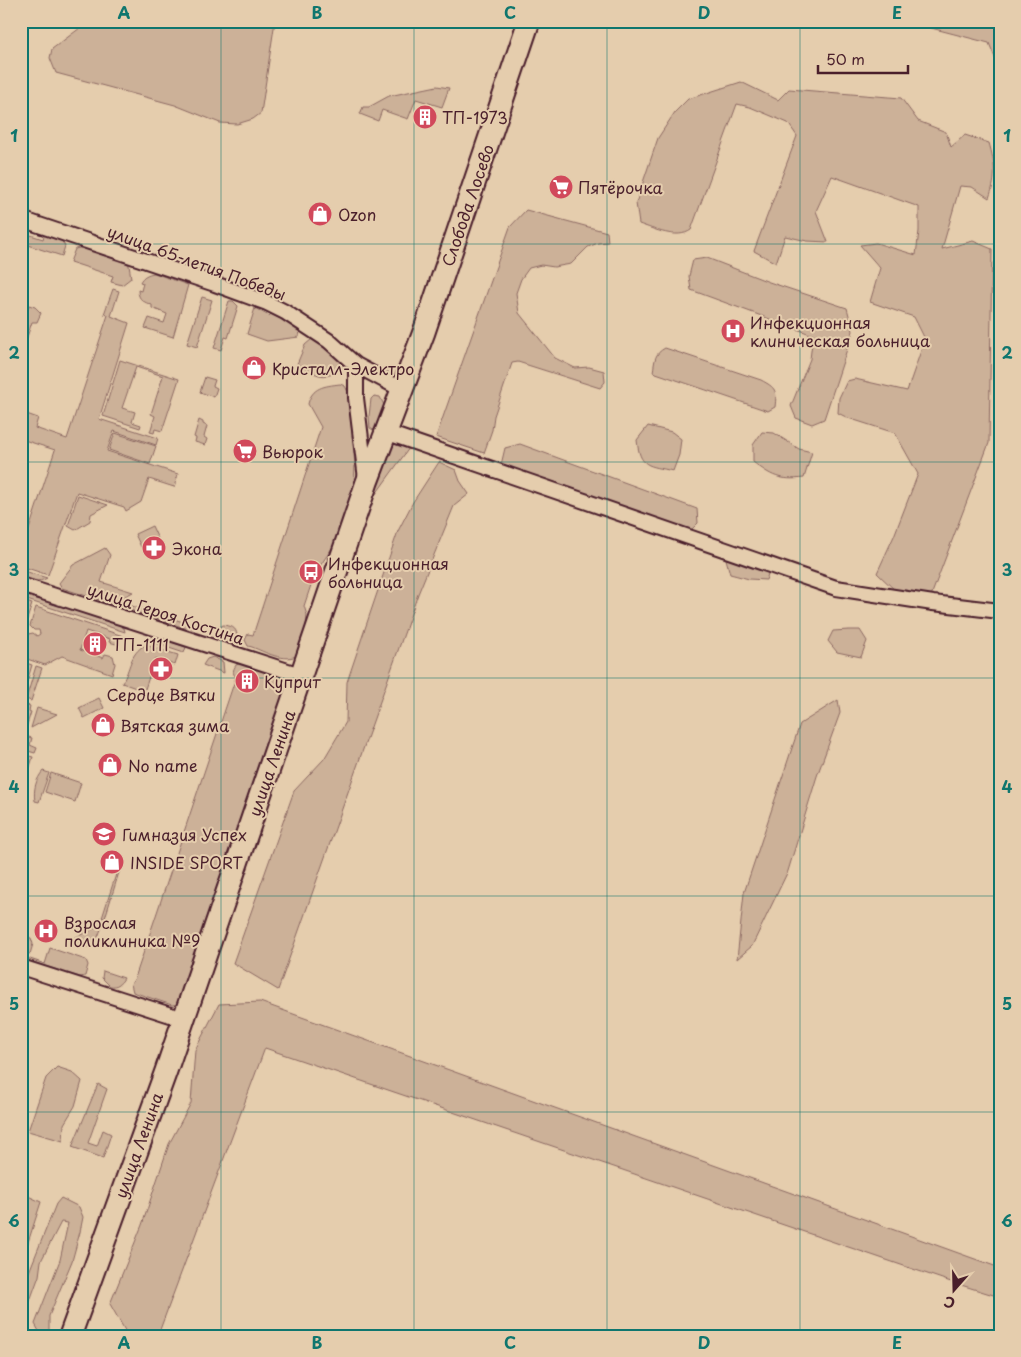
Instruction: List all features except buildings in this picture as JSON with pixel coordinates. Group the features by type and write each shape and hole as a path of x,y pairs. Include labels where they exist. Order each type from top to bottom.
{"main road":[{"name":"Слобода Лосево","path":"424,332 529,21"},
{"name":"улица Ленина","path":"70,1336 183,1019 367,482 424,332"}],"street":[{"name":"улица 65-летия Победы","path":"21,219 268,304 329,341 356,365 401,389"},
{"path":"356,365 356,398 367,482"},
{"path":"385,432 836,588 933,604 1000,611"},
{"name":"улица Героя Костина","path":"21,585 300,675"},
{"path":"21,967 183,1019"}],"shaded area":[{"path":"97,21 275,21 261,113 253,119 237,124 220,123 175,105 56,73 50,58 52,49 80,28"},
{"path":"904,21 1000,21 1000,70 989,43"},
{"path":"741,82 778,100 789,89 901,98 918,121 946,132 951,147 965,135 989,143 994,170 989,198 972,187 960,186 942,249 973,241 992,249 989,443 931,596 898,593 877,573 894,536 918,474 895,433 838,413 839,398 847,381 855,379 907,391 925,339 914,317 870,302 880,268 860,245 876,243 916,255 919,207 832,176 816,211 828,242 807,241 785,236 776,263 754,251 797,136 788,123 750,107 737,104 691,230 685,233 672,234 639,224 636,203 658,138 675,112 688,99"},
{"path":"437,86 449,88 442,107 416,99 408,119 382,110 378,121 360,114 363,107 369,107 389,96"},
{"path":"526,210 607,232 608,242 588,247 571,264 554,267 541,265 529,268 521,279 516,293 519,313 555,358 575,368 589,367 604,371 605,382 600,388 518,362 512,363 484,453 436,437 510,227"},
{"path":"21,232 43,239 45,233 61,240 65,246 62,256 21,243"},
{"path":"83,247 124,261 129,265 131,278 122,285 111,282 113,276 70,262 75,249"},
{"path":"707,258 769,282 847,308 853,331 824,419 812,424 796,418 791,406 810,359 813,335 691,290 689,276 693,260"},
{"path":"154,273 188,285 173,337 145,328 149,318 164,323 167,314 152,308 152,305 144,302 139,296 138,290 141,291 143,283 140,282 141,280"},
{"path":"113,289 119,291 111,316 129,323 99,419 158,438 156,445 114,431 107,451 178,474 174,487 149,479 141,502 126,511 124,507 77,492 48,575 21,566 21,554 55,450 21,439 21,412 38,418 35,428 67,439 108,315 104,314"},
{"path":"202,297 212,300 197,347 187,344"},
{"path":"229,301 233,301 238,306 228,338 225,337 221,350 214,348"},
{"path":"29,305 35,307 41,313 37,322 32,322 21,355 21,325"},
{"path":"255,308 298,328 300,330 299,337 267,341 247,334"},
{"path":"312,339 318,340 337,353 342,368 336,373 324,376 297,364 305,345"},
{"path":"665,348 761,380 773,388 776,397 775,407 768,411 653,372 657,355"},
{"path":"120,360 179,379 162,431 155,429 154,433 150,432 155,416 151,414 163,376 136,367 122,408 135,412 132,422 141,425 140,428 103,416"},
{"path":"205,377 215,380 213,386 217,388 214,397 200,392"},
{"path":"340,384 345,386 348,392 355,465 352,498 338,539 320,566 317,567 304,606 307,615 305,636 298,655 287,658 281,657 248,646 245,640 248,634 253,635 321,427 308,404 310,398 319,388"},
{"path":"374,396 380,397 385,407 378,427 373,430 370,428 369,416 371,399"},
{"path":"199,420 207,426 204,437 207,439 205,445 195,442 196,438 194,437"},
{"path":"648,426 672,432 681,439 679,455 673,471 651,466 643,461 640,456 637,440"},
{"path":"762,432 774,433 799,449 812,452 804,478 782,478 765,471 753,462 753,445"},
{"path":"115,433 156,446 150,464 109,450"},
{"path":"394,438 412,444 373,498"},
{"path":"520,444 697,509 698,523 690,531 501,465 505,448"},
{"path":"439,462 456,470 460,481 469,494 454,506 418,594 278,990 233,963 294,791 324,759 346,722 347,682 398,531 413,502"},
{"path":"78,495 108,505 91,514 90,521 75,530 68,526"},
{"path":"152,526 158,539 152,542 153,545 145,548 144,546 141,547 135,534"},
{"path":"105,548 110,555 101,582 133,592 116,601 196,626 194,631 62,588 59,583 73,565"},
{"path":"726,559 747,561 769,571 766,580 749,579 730,574"},
{"path":"21,570 47,578 40,581 31,580 21,576"},
{"path":"21,592 119,625 124,628 125,632 21,598"},
{"path":"21,600 32,604 21,638"},
{"path":"36,607 123,636 116,644 109,642 110,639 86,631 80,650 103,658 105,654 113,656 115,664 112,674 62,656 45,665 21,657 28,634 33,633 37,636 40,634 39,630 34,630 30,626"},
{"path":"223,625 233,627 237,635 228,640 222,638 217,629"},
{"path":"860,630 867,641 861,657 837,652 828,641 833,631"},
{"path":"154,636 186,647 184,653 148,641"},
{"path":"145,645 178,655 175,665 155,659 145,689 122,683 133,657"},
{"path":"213,657 223,662 224,673 203,665 207,659"},
{"path":"21,661 32,665 22,698 21,698"},
{"path":"241,663 281,677 286,680 288,686 181,1004 172,1005 133,992 131,984 135,978 236,677 234,670 236,665"},
{"path":"36,666 42,668 31,701 26,699"},
{"path":"99,698 104,708 84,718 79,708"},
{"path":"838,700 840,713 817,776 788,871 752,946 737,959 744,893 800,724"},
{"path":"21,703 30,706 29,711 31,712 25,731 21,730"},
{"path":"37,708 57,714 31,728"},
{"path":"21,735 32,738 30,745 37,748 35,753 21,749"},
{"path":"21,754 33,757 26,779 21,777"},
{"path":"43,771 49,773 39,802 35,801 35,789"},
{"path":"51,773 81,783 75,802 45,792"},
{"path":"118,868 120,869 105,918 102,918"},
{"path":"103,924 96,942 87,947 68,941"},
{"path":"21,935 31,938 33,944 30,954 21,951"},
{"path":"50,948 86,960 88,965 85,976 80,977 21,958 21,956 45,964"},
{"path":"103,971 124,978 118,985 110,986 102,978"},
{"path":"260,1002 1000,1268 1000,1297 948,1281 265,1048 158,1335 127,1334 110,1304 142,1225 169,1144 191,1103 195,1050 219,1004"},
{"path":"57,1067 72,1072 82,1081 75,1106 64,1124 63,1141 28,1131 46,1078"},
{"path":"98,1084 107,1089 88,1143 97,1146 103,1130 111,1134 103,1158 72,1147"},
{"path":"21,1195 41,1202 21,1264"},
{"path":"61,1198 79,1207 83,1217 72,1261 49,1316 49,1333 40,1333 35,1324 60,1260 68,1223 61,1222 41,1261 39,1276 21,1325 21,1292 56,1204"}],"place":[{"name":"ТП-1973","path":"425,117"},
{"name":"Пятёрочка","path":"561,187"},
{"name":"Ozon","path":"320,214"},
{"name":"Инфекционная клиническая больница","path":"733,331"},
{"name":"Кристалл-Электро","path":"254,368"},
{"name":"Вьюрок","path":"245,451"},
{"name":"Экона","path":"154,548"},
{"name":"Инфекционная больница","path":"311,572"},
{"name":"ТП-1111","path":"95,644"},
{"name":"Сердце Вятки","path":"161,669"},
{"name":"Куприт","path":"247,681"},
{"name":"Вятская зима","path":"103,725"},
{"name":"No name","path":"110,765"},
{"name":"Гимназия Успех","path":"104,834"},
{"name":"INSIDE SPORT","path":"112,862"},
{"name":"Взрослая поликлиника №9","path":"46,931"}]}
